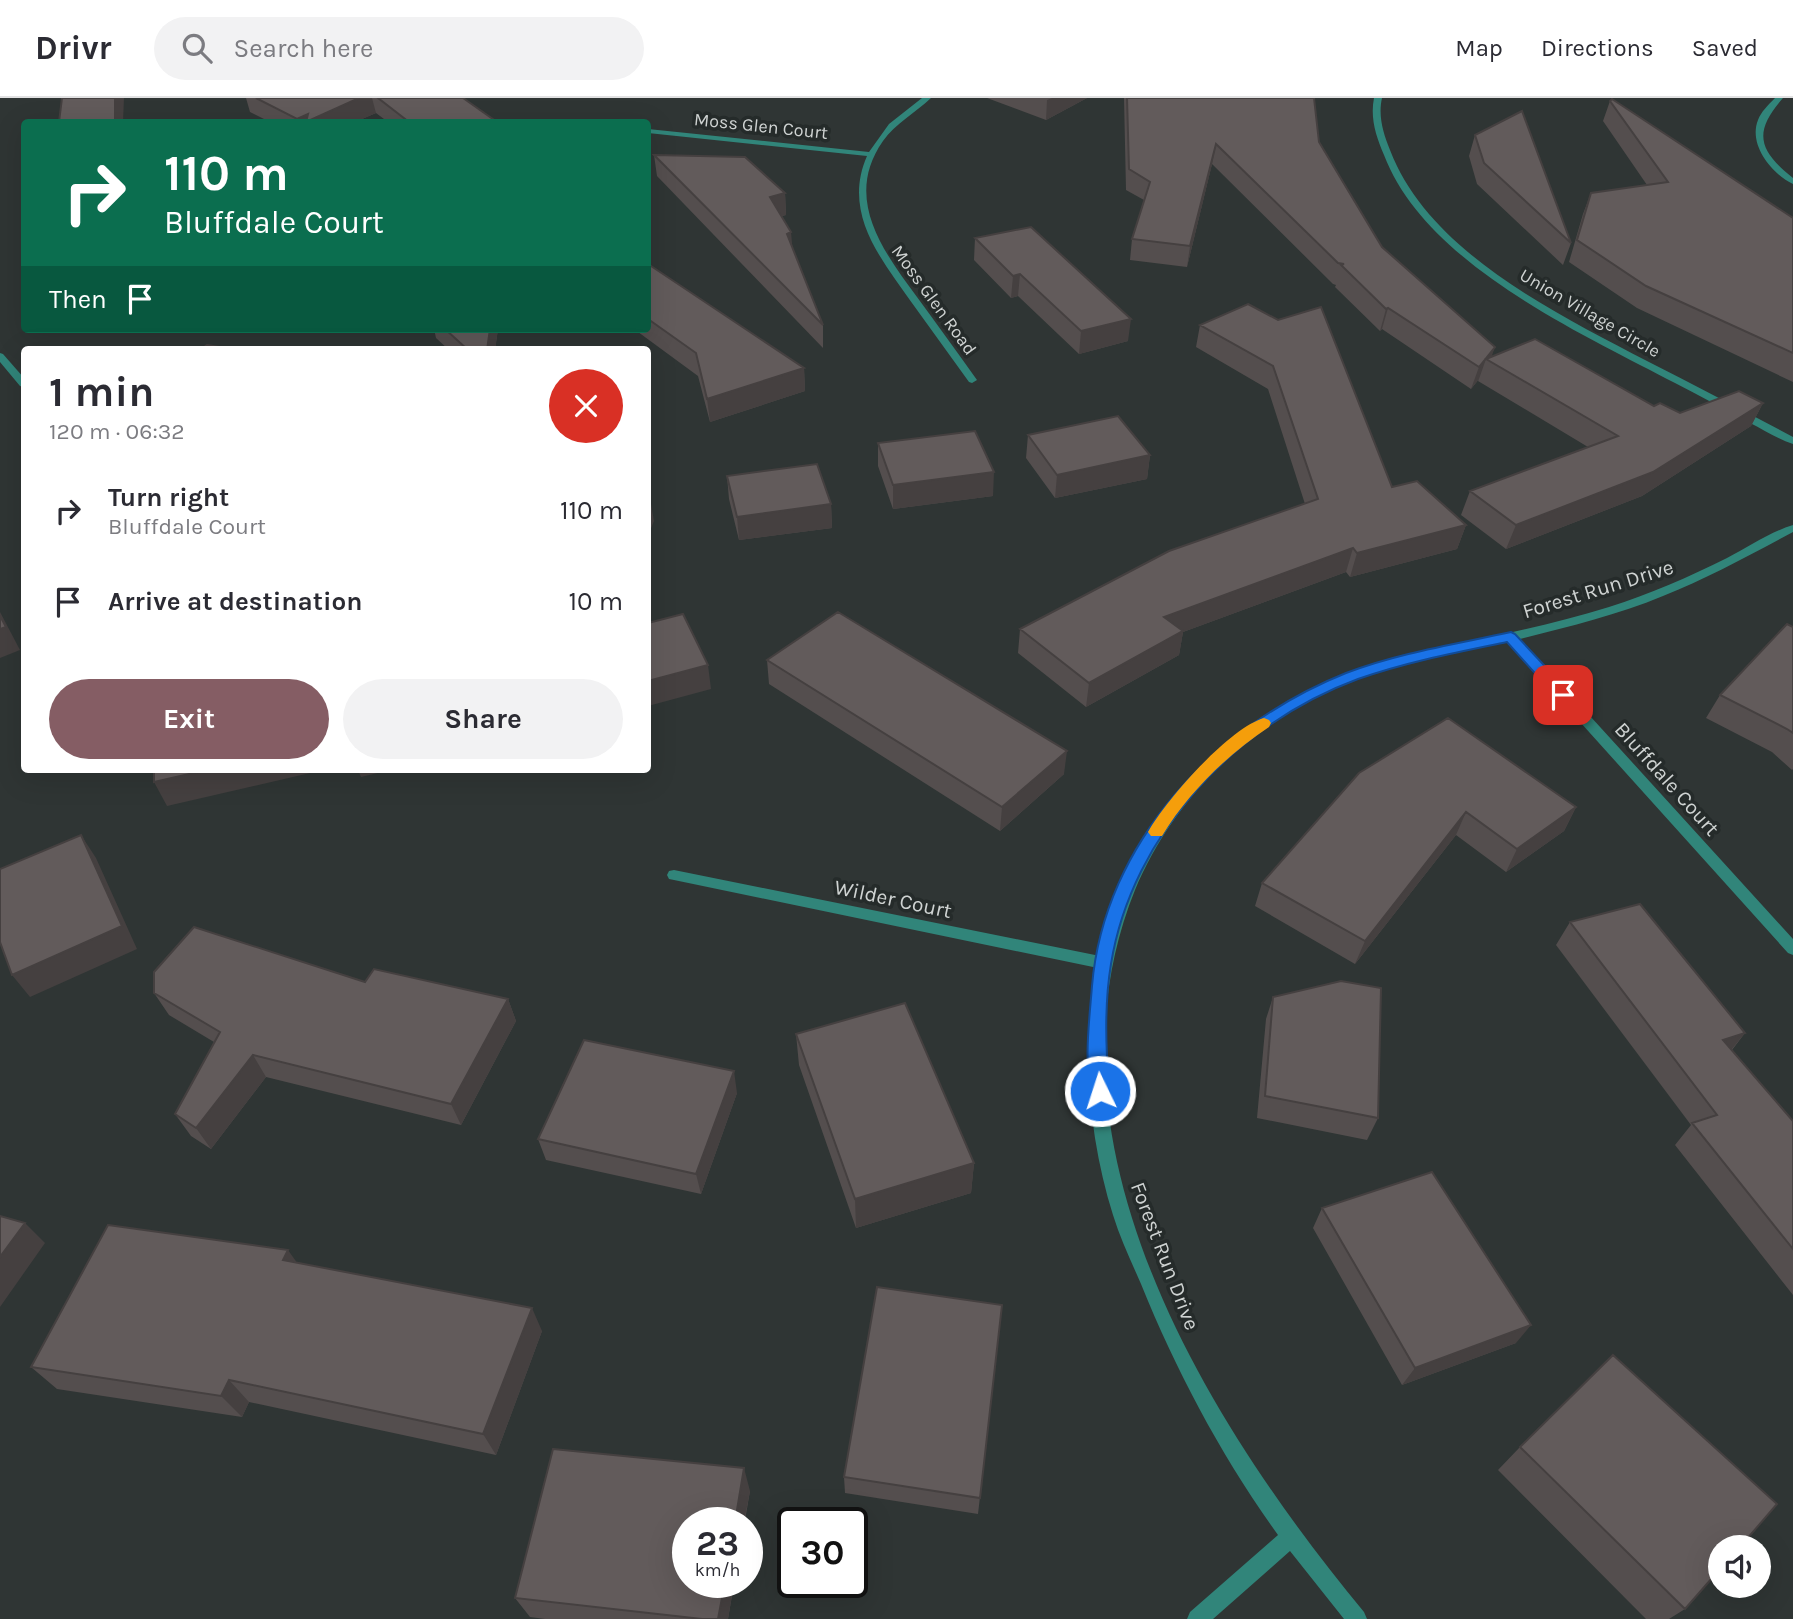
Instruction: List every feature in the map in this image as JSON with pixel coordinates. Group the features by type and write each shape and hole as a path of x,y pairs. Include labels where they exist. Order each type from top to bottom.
{"street":[{"name":"Moss Glen Road","path":"927,98 912,107 884,133 870,154 861,184 862,210 874,240 972,380"},
{"name":"Union Village Circle","path":"1378,98 1377,121 1389,165 1430,220 1466,254 1509,286 1573,326 1793,441"},
{"path":"1779,98 1766,108 1758,127 1762,147 1773,164 1793,182"},
{"name":"Moss Glen Court","path":"651,131 870,154"},
{"path":"0,356 21,380"},
{"name":"Forest Run Drive","path":"1357,1619 1291,1537 1234,1452 1164,1322 1119,1209 1104,1139 1096,1043 1103,964 1114,919 1132,872 1167,815 1192,785 1239,740 1293,704 1353,676 1434,653 1511,637 1615,609 1693,581 1793,528"},
{"name":"Bluffdale Court","path":"1511,637 1793,949"},
{"name":"Wilder Court","path":"674,875 1103,964"},
{"path":"1197,1619 1291,1537"}],"building":[{"path":"62,98 115,98 115,119 59,119"},
{"path":"256,98 359,98 313,119 307,119 308,114 297,119"},
{"path":"378,98 463,98 493,119 405,119"},
{"path":"1127,98 1314,98 1319,142 1382,247 1495,347 1479,367 1386,309 1341,265 1344,264 1338,263 1216,144 1190,246 1132,239 1150,182 1129,169"},
{"path":"1612,99 1793,218 1793,353 1646,286 1577,240 1591,193 1668,182 1610,101"},
{"path":"1522,111 1571,243 1484,163 1475,135"},
{"path":"654,155 745,157 785,193 770,197 791,232 787,234 823,325"},
{"path":"1031,227 1131,319 1081,331 1020,274 1013,276 975,238"},
{"path":"651,266 804,368 707,399 696,353 651,321"},
{"path":"1248,304 1278,320 1321,307 1392,487 1417,481 1466,525 1357,553 1353,548 1164,617 1183,631 1089,683 1020,629 1169,551 1318,499 1273,366 1200,325"},
{"path":"449,333 489,333 488,346 464,346"},
{"path":"1535,339 1654,406 1660,403 1680,413 1739,391 1763,403 1653,472 1516,525 1470,491 1618,436 1486,359"},
{"path":"1118,416 1150,455 1057,475 1028,435"},
{"path":"975,431 994,472 893,485 878,443"},
{"path":"817,464 831,504 737,517 727,476"},
{"path":"838,612 1067,751 1002,807 767,660"},
{"path":"683,614 708,665 651,680 651,622"},
{"path":"0,616 6,627 0,629"},
{"path":"1787,624 1793,627 1793,733 1720,695"},
{"path":"1448,718 1576,807 1517,849 1466,812 1365,941 1262,883 1359,773"},
{"path":"154,773 194,773 154,782"},
{"path":"81,835 122,926 12,975 0,942 0,869"},
{"path":"1640,904 1745,1033 1723,1040 1793,1121 1793,1249 1692,1123 1717,1115 1570,922"},
{"path":"194,927 365,982 374,969 508,999 451,1104 253,1055 196,1128 175,1114 220,1032 154,993 154,972"},
{"path":"1341,981 1381,988 1378,1118 1265,1096 1273,997"},
{"path":"905,1003 974,1163 855,1199 796,1034"},
{"path":"584,1040 734,1071 696,1174 538,1139"},
{"path":"1432,1172 1531,1325 1415,1368 1322,1208"},
{"path":"0,1216 25,1223 0,1257"},
{"path":"108,1225 288,1250 283,1260 532,1308 483,1434 229,1380 221,1396 31,1367"},
{"path":"877,1287 1002,1305 980,1498 844,1477"},
{"path":"1613,1355 1777,1504 1750,1535 1708,1535 1708,1583 1685,1609 1520,1447"},
{"path":"553,1449 744,1468 738,1507 672,1507 672,1598 722,1598 718,1619 515,1598"}],"slow traffic":[{"path":"1156,832 1192,785 1239,740 1264,723"}],"route":[{"path":"1100,1091 1096,1043 1103,964 1114,919 1132,872 1167,815 1192,785 1239,740 1293,704 1353,676 1434,653 1511,637 1563,695"}]}
